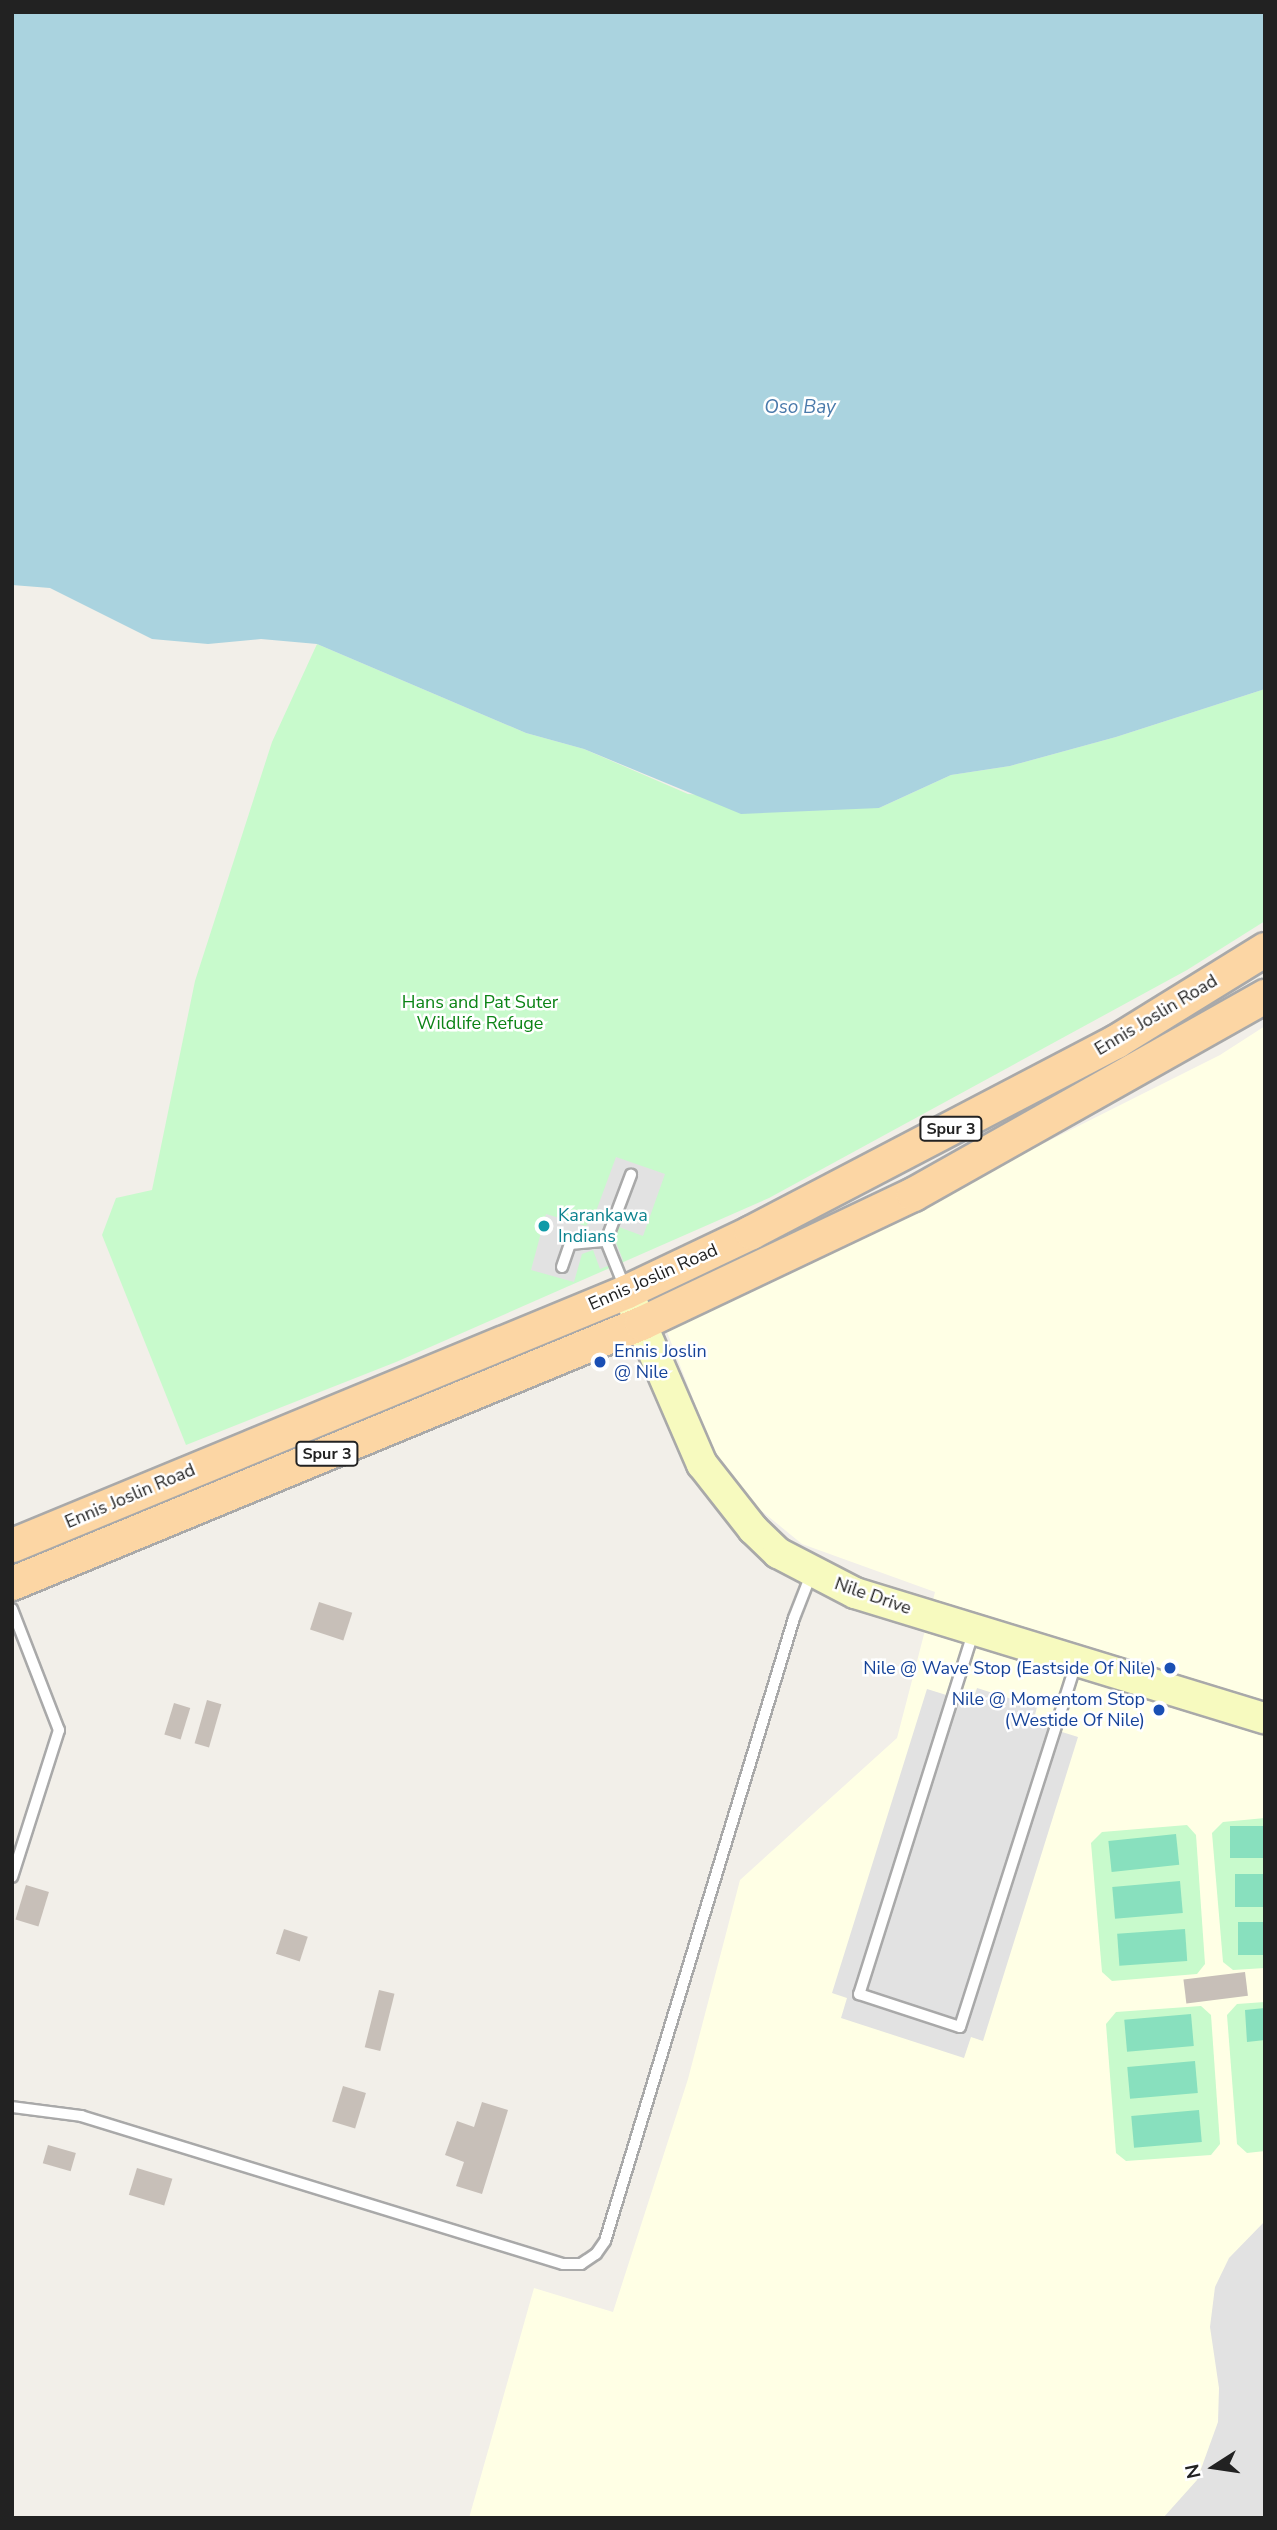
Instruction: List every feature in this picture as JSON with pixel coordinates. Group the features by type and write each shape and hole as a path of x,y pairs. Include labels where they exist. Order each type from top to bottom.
{"main road":[{"name":"Ennis Joslin Road","path":"12,1545 626,1290 836,1190 998,1104 1116,1041 1265,949"},
{"name":"Ennis Joslin Road","path":"12,1583 641,1323 913,1194 1265,996"},
{"name":"Nile Drive","path":"626,1290 702,1464 752,1529 778,1553 855,1593 1265,1718"}],"lane":[{"path":"626,1290 606,1241 631,1175"},
{"path":"562,1267 570,1244 606,1241"},
{"path":"12,2106 81,2116 563,2264 589,2259 605,2241 794,1618 812,1573"},
{"path":"12,1609 59,1730 12,1878"},
{"path":"974,1629 859,1994 960,2027 1077,1660"}],"shaded area":[{"path":"1265,1026 1265,2518 469,2518 534,2288 613,2312 688,2079 740,1880 897,1738 935,1592 802,1544 753,1504 713,1450 667,1332 1220,1055"},
{"path":"616,1157 665,1174 643,1236 619,1227 615,1240 623,1260 600,1269 593,1250 582,1254 574,1282 531,1270 546,1214 586,1226 595,1214"},
{"path":"977,1688 1037,1707 1033,1723 1078,1737 983,2041 971,2037 964,2058 841,2018 847,1998 832,1993 927,1689 972,1703"},
{"path":"1265,2221 1265,2518 1163,2518 1197,2480 1218,2422 1219,2388 1210,2327 1215,2287 1229,2258"}],"green space":[{"name":"Hans and Pat Suter Wildlife Refuge","path":"317,644 526,733 584,749 688,794 879,808 951,775 1010,766 1116,737 1265,689 1265,921 1187,970 769,1198 396,1362 186,1445 102,1235 116,1198 152,1190 195,981 272,742"},
{"path":"1265,1818 1265,1968 1233,1970 1223,1962 1212,1833 1223,1822"},
{"path":"1187,1825 1196,1835 1205,1964 1197,1974 1112,1981 1102,1972 1091,1843 1102,1832"},
{"path":"1230,1826 1265,1826 1265,1858 1230,1858"},
{"path":"1176,1834 1179,1865 1112,1872 1108,1841"},
{"path":"1235,1874 1265,1874 1265,1907 1235,1907"},
{"path":"1180,1881 1183,1913 1115,1919 1112,1887"},
{"path":"1238,1922 1265,1922 1265,1955 1238,1955"},
{"path":"1185,1929 1187,1961 1119,1966 1117,1934"},
{"path":"1265,2002 1265,2151 1247,2153 1237,2144 1227,2015 1237,2004"},
{"path":"1201,2006 1211,2015 1220,2144 1211,2155 1126,2161 1116,2153 1106,2024 1116,2012"},
{"path":"1265,2008 1265,2040 1247,2042 1245,2010"},
{"path":"1191,2014 1194,2046 1127,2052 1124,2020"},
{"path":"1195,2061 1198,2093 1130,2099 1127,2067"},
{"path":"1199,2110 1202,2142 1134,2148 1131,2116"}],"water":[{"name":"Oso Bay","path":"12,12 1265,12 1265,689 1116,737 1010,766 951,775 879,808 741,814 584,749 526,733 317,644 261,639 208,644 152,639 50,588 12,585"}],"building":[{"path":"319,1602 352,1613 343,1640 310,1630"},
{"path":"207,1700 221,1704 209,1747 195,1743"},
{"path":"174,1703 190,1708 181,1740 164,1735"},
{"path":"26,1885 49,1892 38,1926 15,1919"},
{"path":"284,1929 308,1937 300,1961 276,1954"},
{"path":"1245,1972 1248,1996 1186,2003 1183,1980"},
{"path":"379,1990 395,1994 380,2051 365,2047"},
{"path":"343,2086 366,2093 355,2128 332,2121"},
{"path":"482,2102 508,2110 482,2194 456,2186 464,2162 445,2155 457,2121 474,2127"},
{"path":"48,2145 76,2153 71,2171 43,2163"},
{"path":"137,2168 172,2179 164,2206 129,2195"}],"place":[{"name":"Karankawa Indians","path":"544,1226"},
{"name":"Ennis Joslin @ Nile","path":"600,1362"},
{"name":"Nile @ Wave Stop (Eastside Of Nile)","path":"1170,1668"},
{"name":"Nile @ Momentom Stop (Westide Of Nile)","path":"1159,1710"}]}
